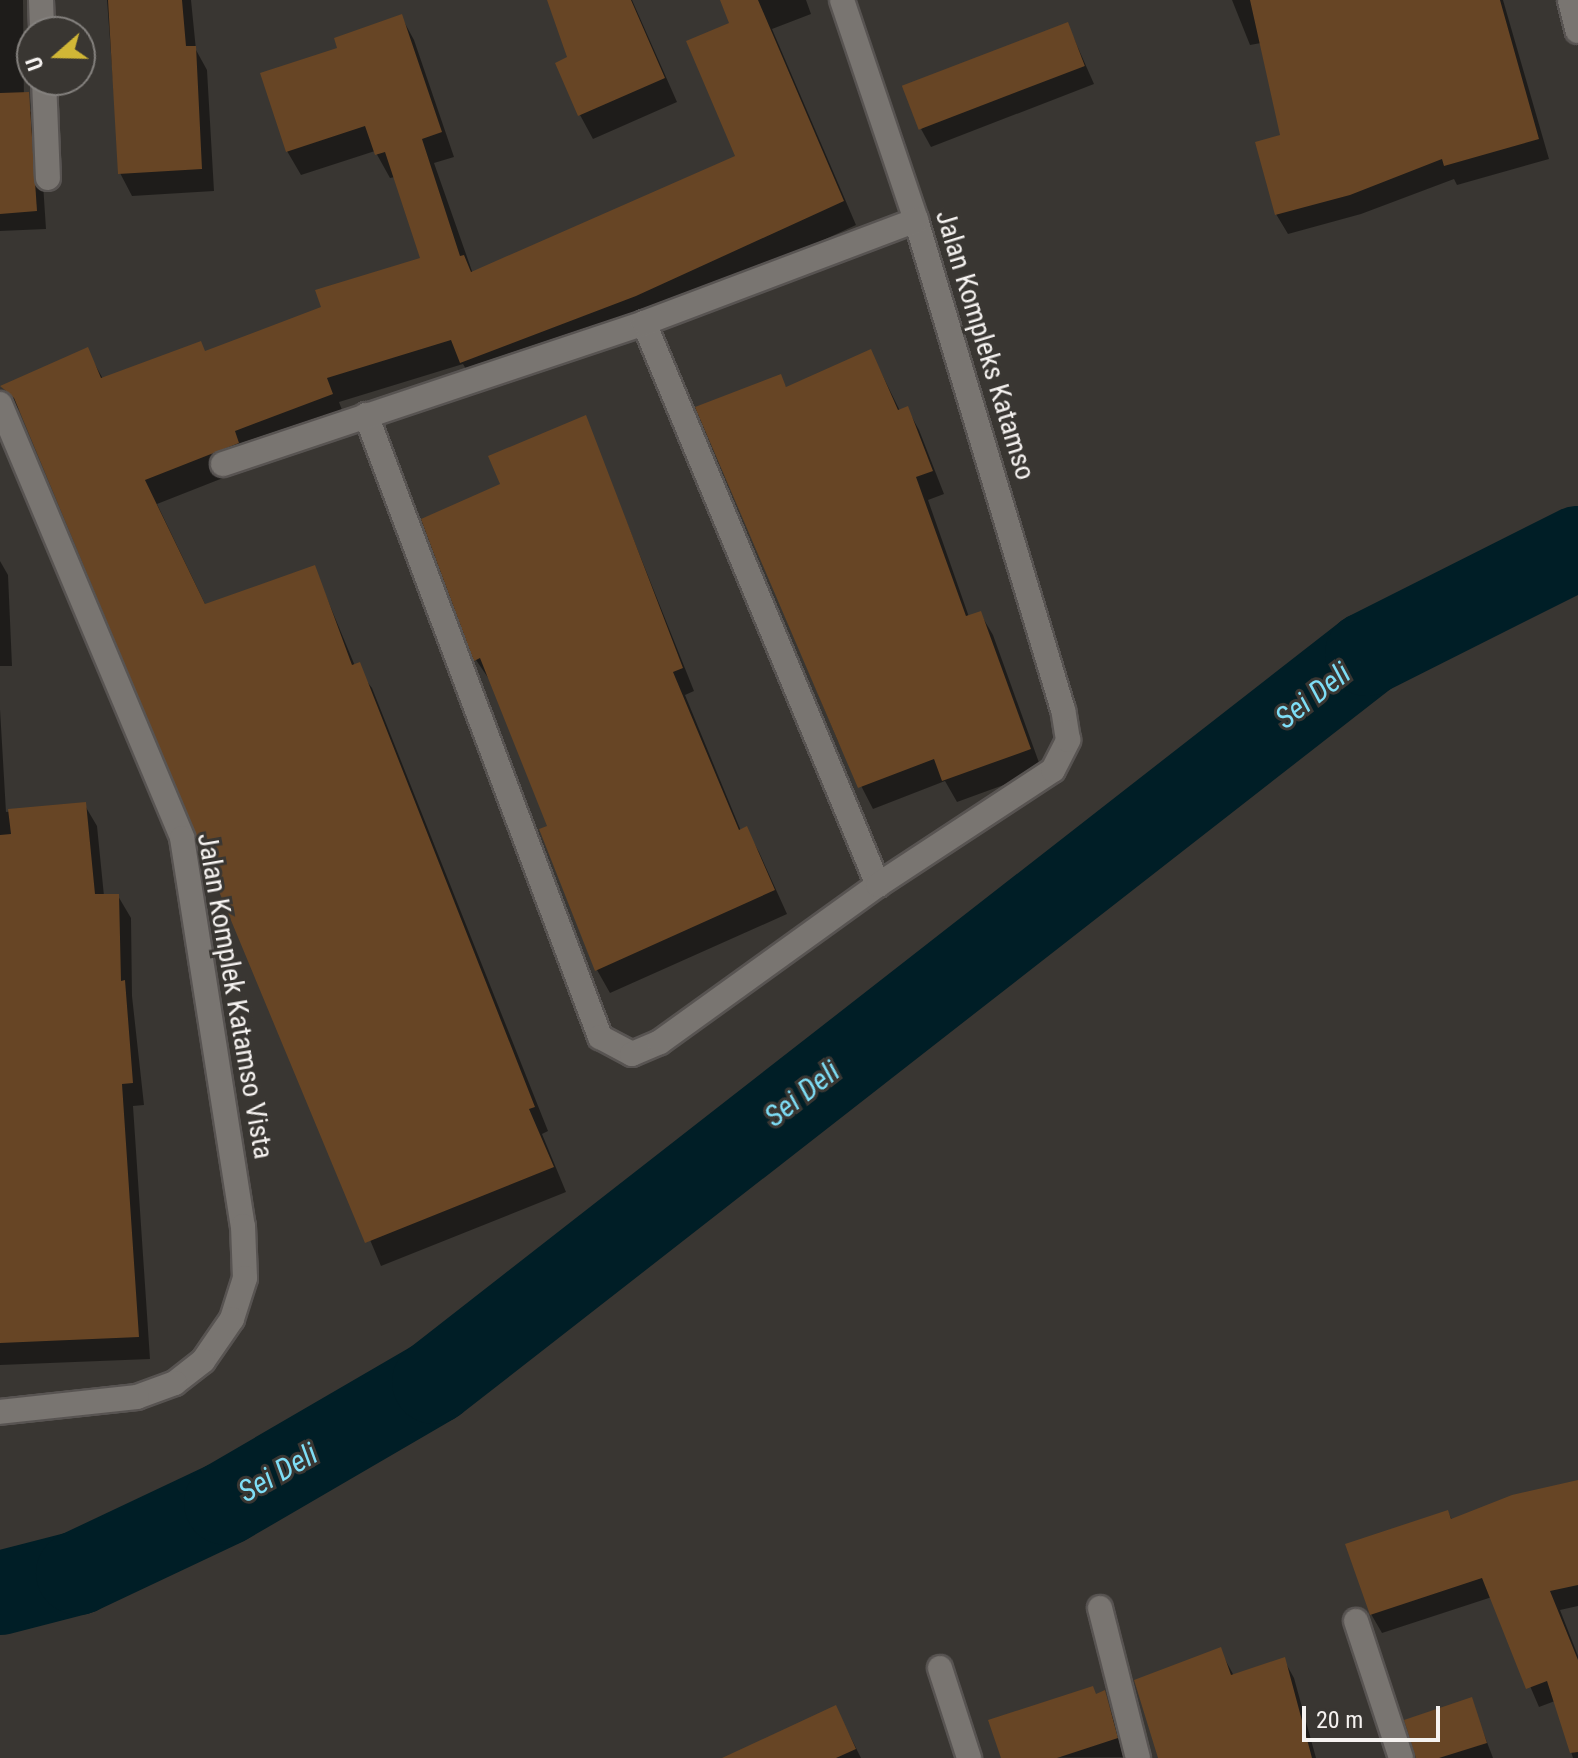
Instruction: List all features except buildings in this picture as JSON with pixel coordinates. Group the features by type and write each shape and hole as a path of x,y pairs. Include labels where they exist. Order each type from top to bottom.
{"street":[{"name":"Jalan Kompleks Katamso","path":"366,415 600,1037 632,1054 660,1042 878,885 1053,770 1068,740 1063,710 916,220 842,0"},
{"path":"1570,0 1578,31"},
{"path":"45,96 48,178"},
{"path":"223,464 644,323 916,220"},
{"path":"644,323 878,885"},
{"name":"Jalan Komplek Katamso Vista","path":"0,404 182,838 243,1226 245,1278 232,1319 203,1361 175,1383 137,1397 0,1412"},
{"path":"1100,1608 1138,1758"},
{"path":"1356,1621 1401,1758"},
{"path":"940,1668 969,1758"}],"waterway":[{"name":"Sei Deli","path":"0,1593 78,1573 226,1503 434,1382 1367,654 1578,548"}]}
